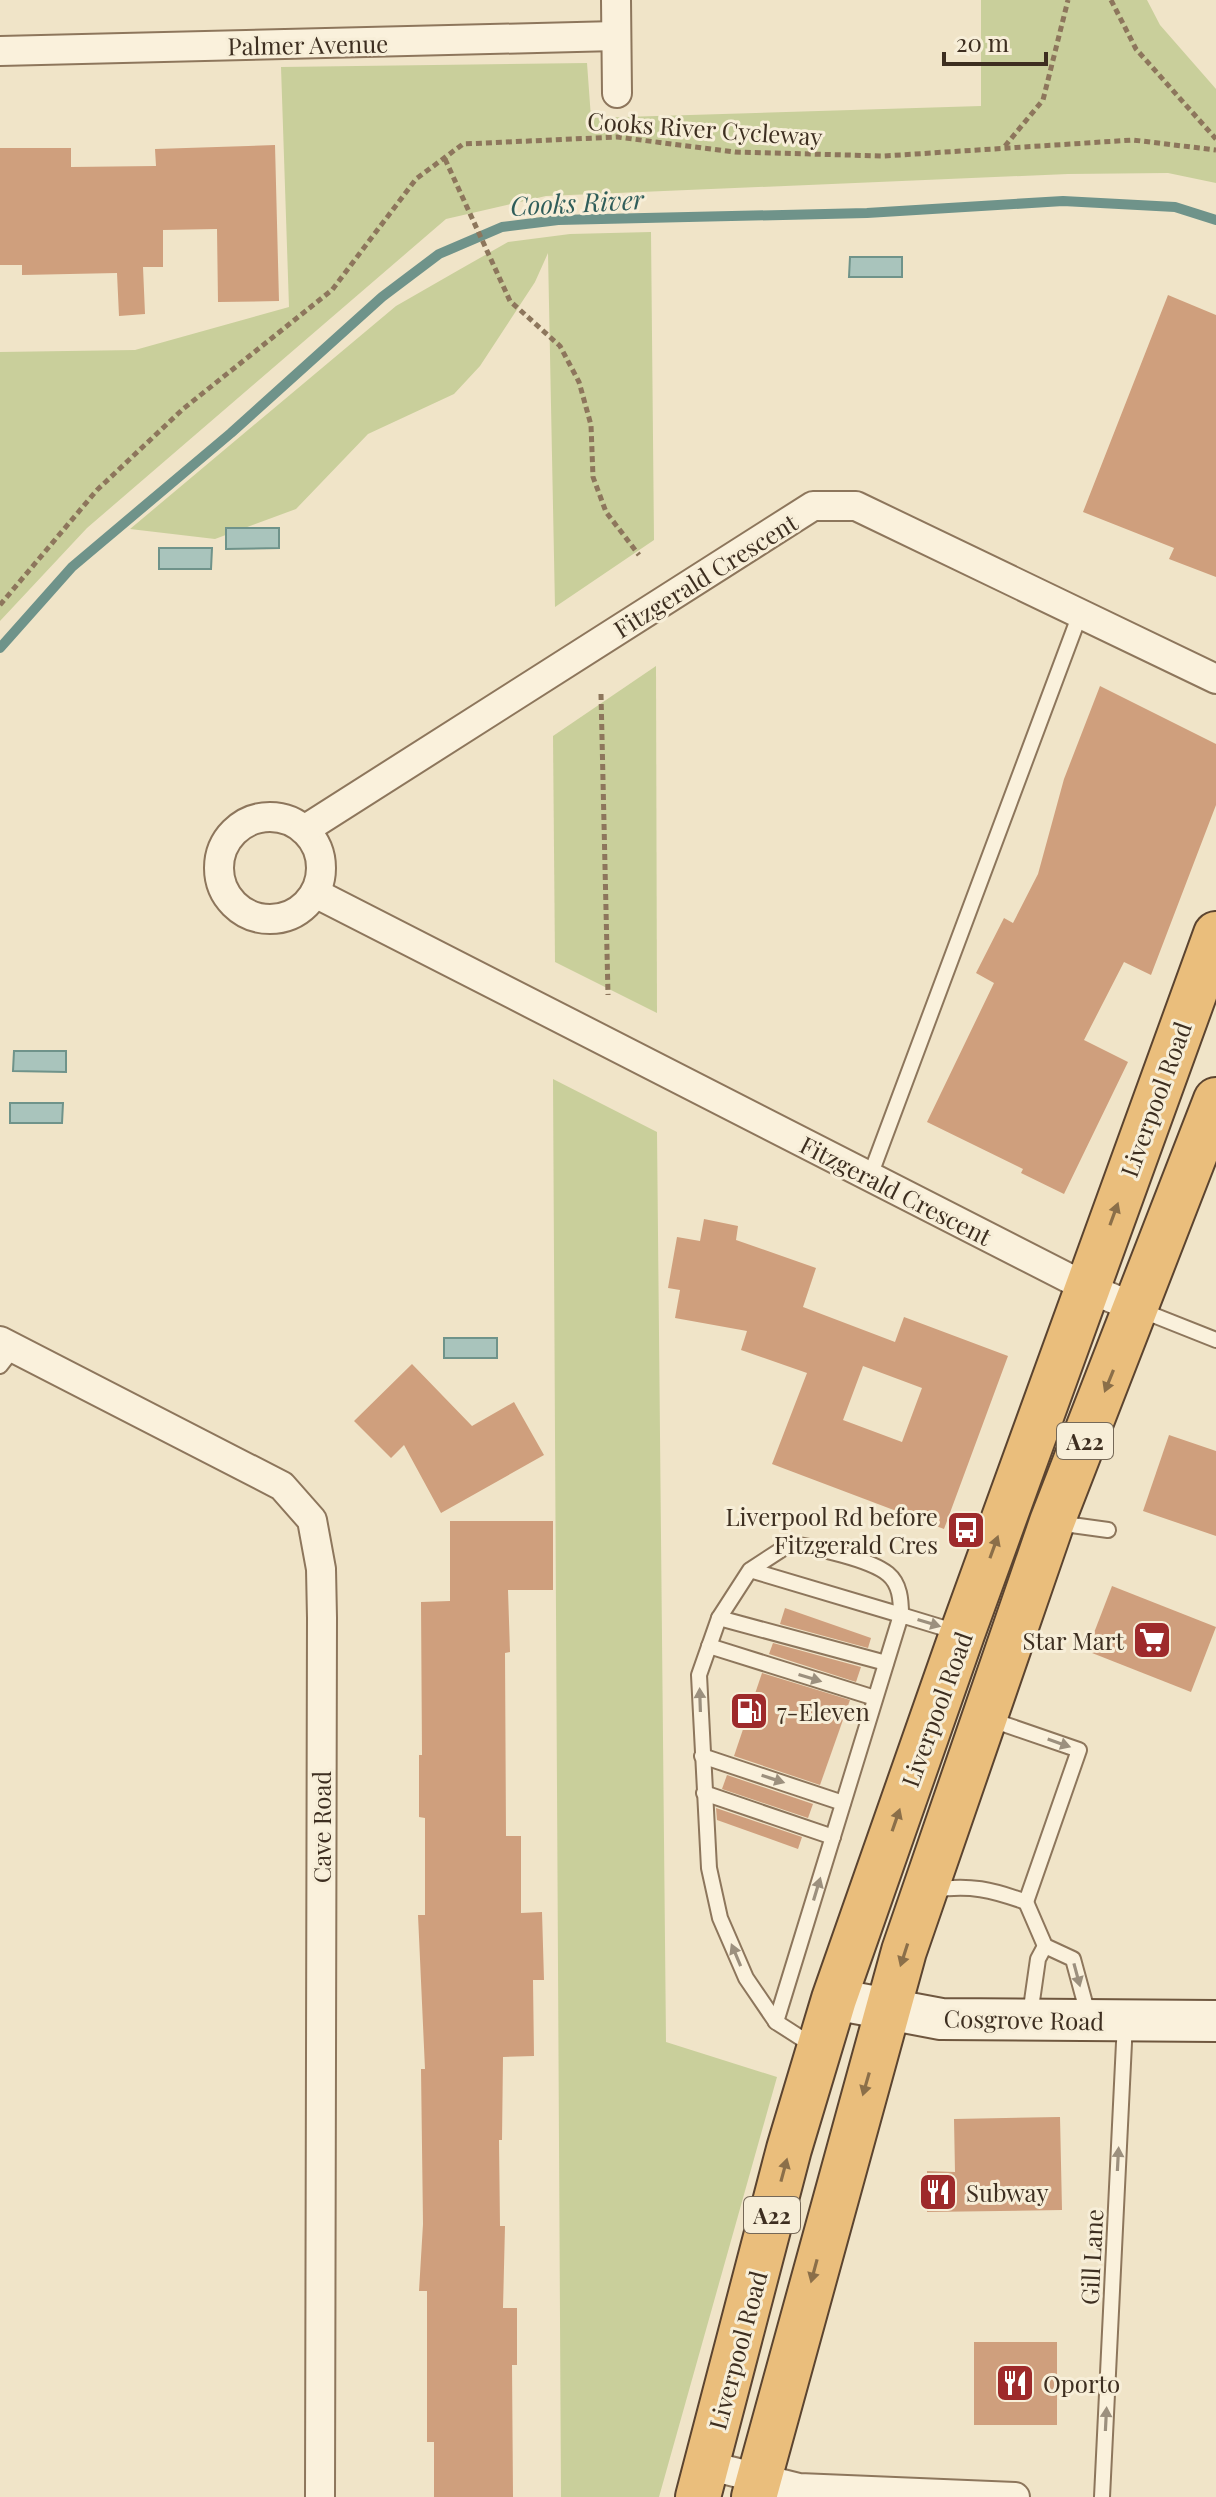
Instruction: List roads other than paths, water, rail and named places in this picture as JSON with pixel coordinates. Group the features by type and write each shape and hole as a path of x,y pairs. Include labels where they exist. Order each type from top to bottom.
{"highway":[{"name":"Liverpool Road","path":"702,2481 834,1999 962,1634 1216,934"},
{"name":"Liverpool Road","path":"756,2488 887,2009 926,1891 1052,1522 1138,1309 1216,1100"}],"main road":[{"name":"Cosgrove Road","path":"834,1999 941,2019 1216,2021"}],"street":[{"path":"616,0 617,93"},
{"name":"Palmer Avenue","path":"0,51 616,36"},
{"name":"Fitzgerald Crescent","path":"304,830 813,506 856,506 1216,679"},
{"path":"268,817 287,820 304,830 320,859 315,893 303,908 286,917 266,920 247,914 232,903 222,886 218,867 222,848 233,832 249,821 268,817"},
{"name":"Fitzgerald Crescent","path":"315,893 1088,1288 1138,1309"},
{"name":"Cave Road","path":"5,1352 282,1486 312,1520 321,1569 322,1618 320,2497"},
{"path":"702,2481 756,2488 1015,2497"}],"lane":[{"path":"870,1176 1080,614"},
{"path":"1138,1309 1216,1340"},
{"path":"1052,1522 1108,1530"},
{"path":"776,2022 901,1615 901,1598 890,1575 877,1567 811,1546 790,1544 750,1570 719,1618 709,1646 699,1675 704,1793 709,1868 720,1918 746,1978 776,2022 819,2050"},
{"path":"750,1570 962,1634"},
{"path":"719,1618 886,1663"},
{"path":"709,1646 875,1698"},
{"path":"985,1718 1079,1750 1026,1902 1045,1946 1038,1959 1029,2021"},
{"path":"702,1756 843,1803"},
{"path":"704,1793 833,1837"},
{"path":"926,1891 970,1886 1026,1902"},
{"name":"Gill Lane","path":"1045,1946 1073,1959 1108,2020 1102,2497"}],"water":[{"path":"850,257 902,257 902,277 849,277"},
{"path":"226,528 279,528 279,548 226,549"},
{"path":"159,548 212,548 211,569 159,569"},
{"path":"14,1051 66,1051 66,1072 13,1071"},
{"path":"10,1103 63,1103 62,1123 10,1123"},
{"path":"444,1338 497,1338 497,1358 444,1358"}],"waterway":[{"name":"Cooks River","path":"0,648 72,567 231,433 382,297 439,254 502,227 558,220 867,213 1063,201 1175,207 1216,220"}],"place":[{"name":"Liverpool Rd before Fitzgerald Cres","path":"966,1530"},
{"name":"Star Mart","path":"1152,1640"},
{"name":"7-Eleven","path":"749,1711"},
{"name":"Subway","path":"938,2192"},
{"name":"Oporto","path":"1015,2383"}]}
